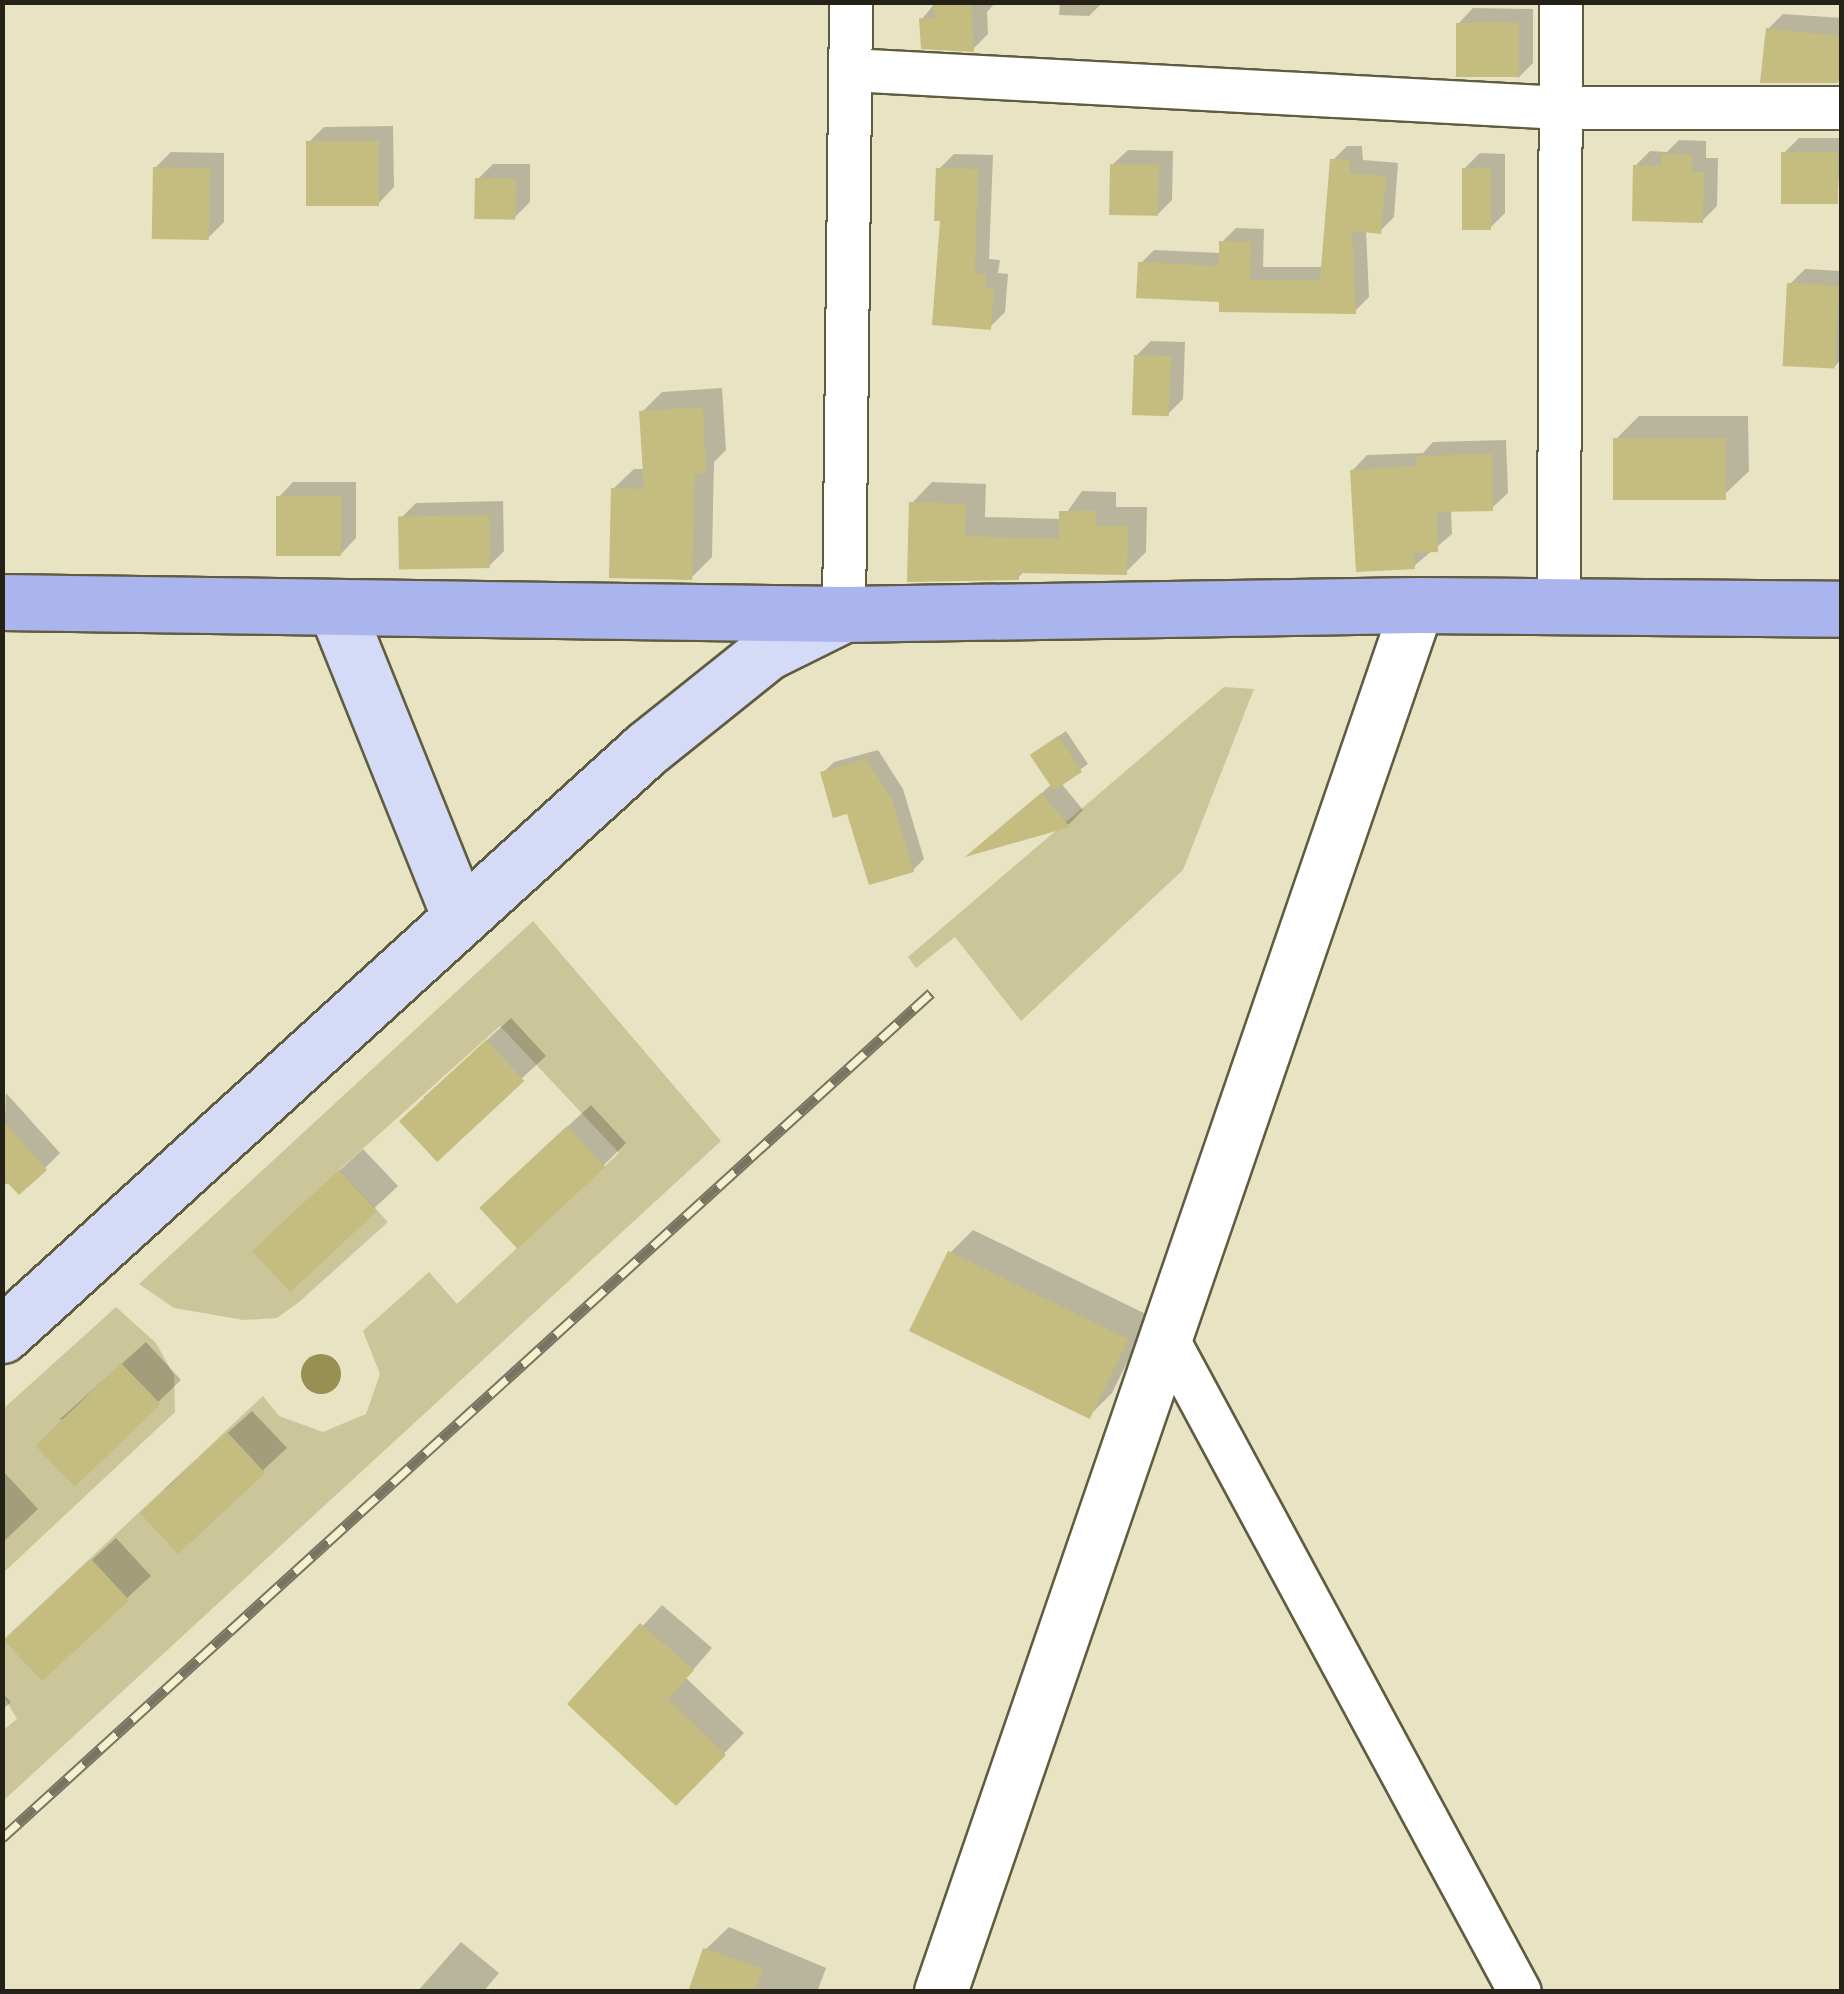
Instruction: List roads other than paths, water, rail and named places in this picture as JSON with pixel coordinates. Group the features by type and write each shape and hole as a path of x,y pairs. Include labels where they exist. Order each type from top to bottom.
{"main road":[{"path":"2,602 844,614 1418,605 1842,609"},
{"path":"336,609 460,917"},
{"path":"2,1335 646,748 767,652 844,614"}],"street":[{"path":"844,614 851,2"},
{"path":"1559,608 1561,2"},
{"path":"850,70 1562,108 1842,108"},
{"path":"941,1992 1418,605"},
{"path":"1166,1336 1520,1992"}],"railway":[{"path":"2,1838 931,993"}]}
